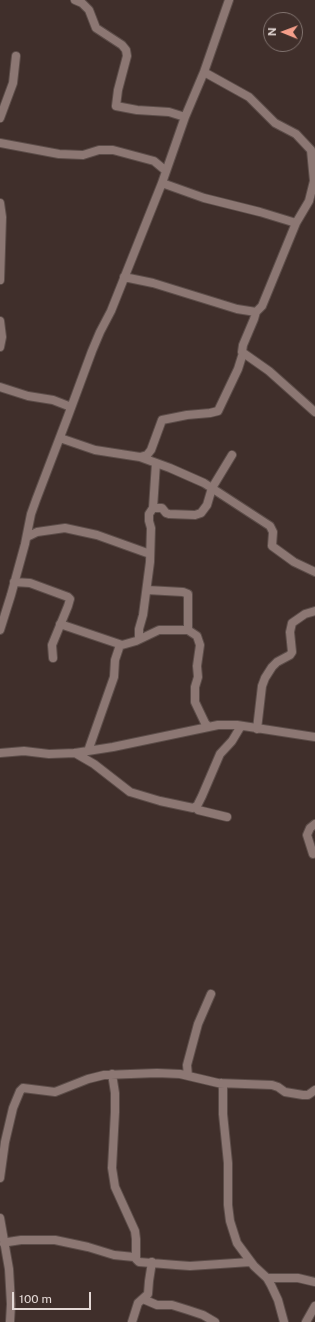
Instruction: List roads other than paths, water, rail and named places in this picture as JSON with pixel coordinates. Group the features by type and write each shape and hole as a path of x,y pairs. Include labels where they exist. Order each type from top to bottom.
{"street":[{"path":"75,0 82,3 89,10 96,28 122,46 127,52 117,95 116,106 137,110 169,112 186,117"},
{"path":"0,630 27,537 31,514 92,351 111,311 162,183 204,72 229,0"},
{"path":"0,118 13,83 16,56"},
{"path":"140,457 147,455 151,450 162,420 218,411 238,369 243,353 243,345 256,312 262,306 296,223 309,201 315,181 313,147 296,134 275,123 249,97 204,72"},
{"path":"0,143 59,154 83,155 103,149 113,150 154,161 166,171"},
{"path":"162,183 204,198 296,223"},
{"path":"0,203 2,212 0,233 0,280"},
{"path":"124,277 153,283 237,309 256,312"},
{"path":"0,321 2,337 0,347"},
{"path":"243,353 269,371 315,412"},
{"path":"0,387 28,396 52,400 71,407"},
{"path":"60,438 95,450 140,457 192,477 212,488 270,526 273,532 271,542 272,546 294,562 315,572"},
{"path":"153,508 162,508 170,514 201,513 207,505 212,488 232,455"},
{"path":"138,639 147,590 151,528 149,514 153,508 156,463"},
{"path":"27,537 37,532 65,528 97,535 150,554"},
{"path":"14,582 30,584 69,598 70,600 68,606 52,645 53,658"},
{"path":"147,590 187,594 188,630"},
{"path":"0,602 9,602"},
{"path":"257,729 262,686 265,678 272,666 290,655 292,652 290,632 292,623 305,614 315,610"},
{"path":"60,624 120,645 128,644 159,630 188,630 197,636 200,643 198,677 195,687 195,702 205,723 208,726"},
{"path":"88,751 114,675 115,660 120,645"},
{"path":"0,754 24,751 49,754 75,753 144,741 208,726 228,724 315,737"},
{"path":"195,807 202,796 220,754 232,741 241,726"},
{"path":"75,753 94,764 130,792 175,805 195,807 198,810 227,817"},
{"path":"313,854 307,835 310,828 315,824"},
{"path":"188,1076 187,1065 198,1024 211,994"},
{"path":"0,1178 3,1151 15,1102 21,1090 25,1088 57,1092 88,1079 112,1074 157,1073 180,1074 221,1083 272,1086 278,1087 285,1092 303,1095 315,1090"},
{"path":"112,1074 115,1093 112,1168 116,1186 135,1231 136,1257 138,1262 190,1266 250,1262"},
{"path":"221,1083 223,1088 223,1114 228,1163 228,1214 237,1243 250,1262 266,1278 278,1300 284,1322"},
{"path":"0,1218 9,1269 11,1304 10,1322"},
{"path":"4,1244 21,1240 55,1240 88,1247 114,1255 136,1257"},
{"path":"132,1322 138,1303 148,1294 148,1281 152,1262"},
{"path":"266,1278 298,1278 315,1282"},
{"path":"143,1299 157,1304 172,1305 183,1308 203,1315 215,1322"},
{"path":"306,1322 315,1306"}]}
